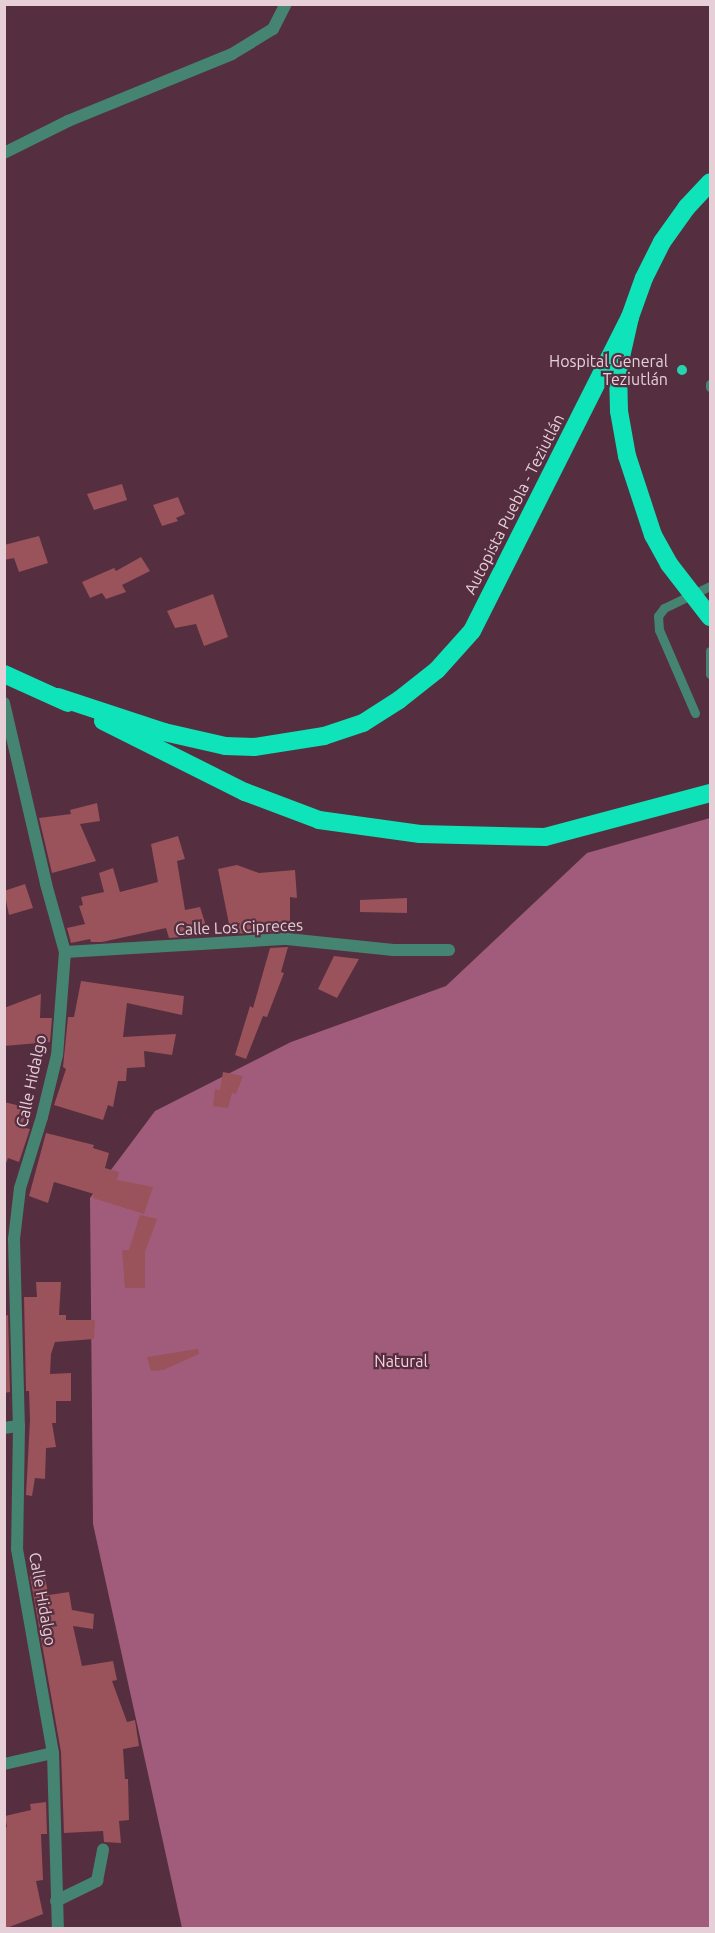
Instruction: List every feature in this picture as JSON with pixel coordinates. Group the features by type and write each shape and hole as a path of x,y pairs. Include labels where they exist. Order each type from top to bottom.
{"highway":[{"name":"Autopista Puebla - Teziutlán","path":"58,697 164,732 225,746 279,744 324,736 363,723 399,700 437,670 472,631 630,317 644,278 662,242 687,207 711,182"},
{"name":"Autopista Puebla - Teziutlán","path":"630,317 618,370 619,411 627,456 653,535 669,564 711,617"},
{"path":"4,674 58,697 217,779 319,820 420,834 545,837 711,793"}],"street":[{"path":"4,153 68,121 232,54 273,29 286,4"},
{"name":"Calle Hidalgo","path":"4,703 46,884 65,952 57,1055 9,1235 19,1426 17,1549 53,1753 58,1929"},
{"name":"Calle Los Cipreces","path":"65,952 287,939 393,950 449,950"},
{"path":"4,1428 19,1426"},
{"path":"4,1764 53,1753"},
{"path":"56,1901 97,1881 103,1850"}],"lane":[{"path":"695,713 658,630 658,616 664,608 711,586"},
{"path":"711,651 711,674"}],"green space":[{"name":"Natural","path":"710,818 710,1928 182,1928 93,1524 90,1198 155,1111 291,1042 446,986 587,853"}],"building":[{"path":"122,484 127,500 94,510 87,494"},
{"path":"178,497 185,514 176,518 178,521 162,526 153,505"},
{"path":"39,536 48,563 19,572 14,558 4,560 4,545"},
{"path":"141,557 150,571 122,585 126,592 106,599 102,593 90,598 82,582 114,568 116,571"},
{"path":"213,594 228,637 204,646 196,624 175,628 167,611"},
{"path":"97,803 100,821 80,824 96,861 52,873 39,818 71,814 70,810"},
{"path":"178,836 185,859 177,861 185,910 200,907 209,935 169,938 166,928 102,942 91,942 90,939 71,943 67,928 85,924 79,906 83,905 81,897 104,892 99,873 113,868 120,892 158,882 151,844"},
{"path":"237,865 259,873 295,870 297,898 290,897 290,931 231,934 218,869"},
{"path":"25,884 33,908 9,915 4,891"},
{"path":"407,898 407,913 360,912 360,900"},
{"path":"288,947 281,972 284,973 267,1017 263,1016 246,1059 235,1055 250,1006 253,1008 270,948"},
{"path":"334,956 359,959 337,998 318,989"},
{"path":"81,981 184,996 182,1015 127,1003 123,1037 176,1034 172,1055 144,1051 145,1067 127,1068 126,1081 118,1081 113,1107 108,1105 103,1120 54,1105 66,1069 63,1067 68,1017 74,1017"},
{"path":"41,994 40,1018 52,1018 50,1042 4,1046 4,1008"},
{"path":"223,1072 243,1076 236,1094 232,1093 228,1108 213,1106 215,1089 220,1090"},
{"path":"4,1102 29,1108 21,1127 30,1129 19,1162 8,1158 5,1166"},
{"path":"46,1133 94,1145 93,1148 109,1153 105,1168 119,1172 117,1180 153,1187 144,1214 93,1198 94,1194 54,1182 48,1203 29,1196"},
{"path":"140,1215 157,1219 145,1252 145,1288 125,1288 122,1250 129,1250"},
{"path":"36,1282 61,1282 59,1315 66,1315 66,1320 95,1320 94,1339 55,1342 51,1354 50,1374 71,1373 71,1401 56,1401 56,1423 52,1423 56,1447 46,1448 45,1479 35,1478 32,1496 26,1495 30,1420 29,1391 26,1391 24,1297 37,1297"},
{"path":"8,1315 10,1392 4,1393 4,1316"},
{"path":"198,1349 199,1354 163,1370 151,1371 147,1357"},
{"path":"43,1572 49,1595 69,1592 72,1610 94,1614 93,1629 73,1626 82,1666 113,1661 117,1680 112,1681 127,1722 135,1720 139,1746 123,1749 125,1779 128,1779 129,1820 119,1821 121,1843 104,1842 103,1831 64,1833 61,1752 30,1576"},
{"path":"46,1802 47,1834 41,1834 43,1880 36,1881 43,1914 4,1929 4,1828 7,1827 5,1816 31,1810 30,1804"}],"place":[{"name":"Hospital General Teziutlán","path":"682,370"}]}
